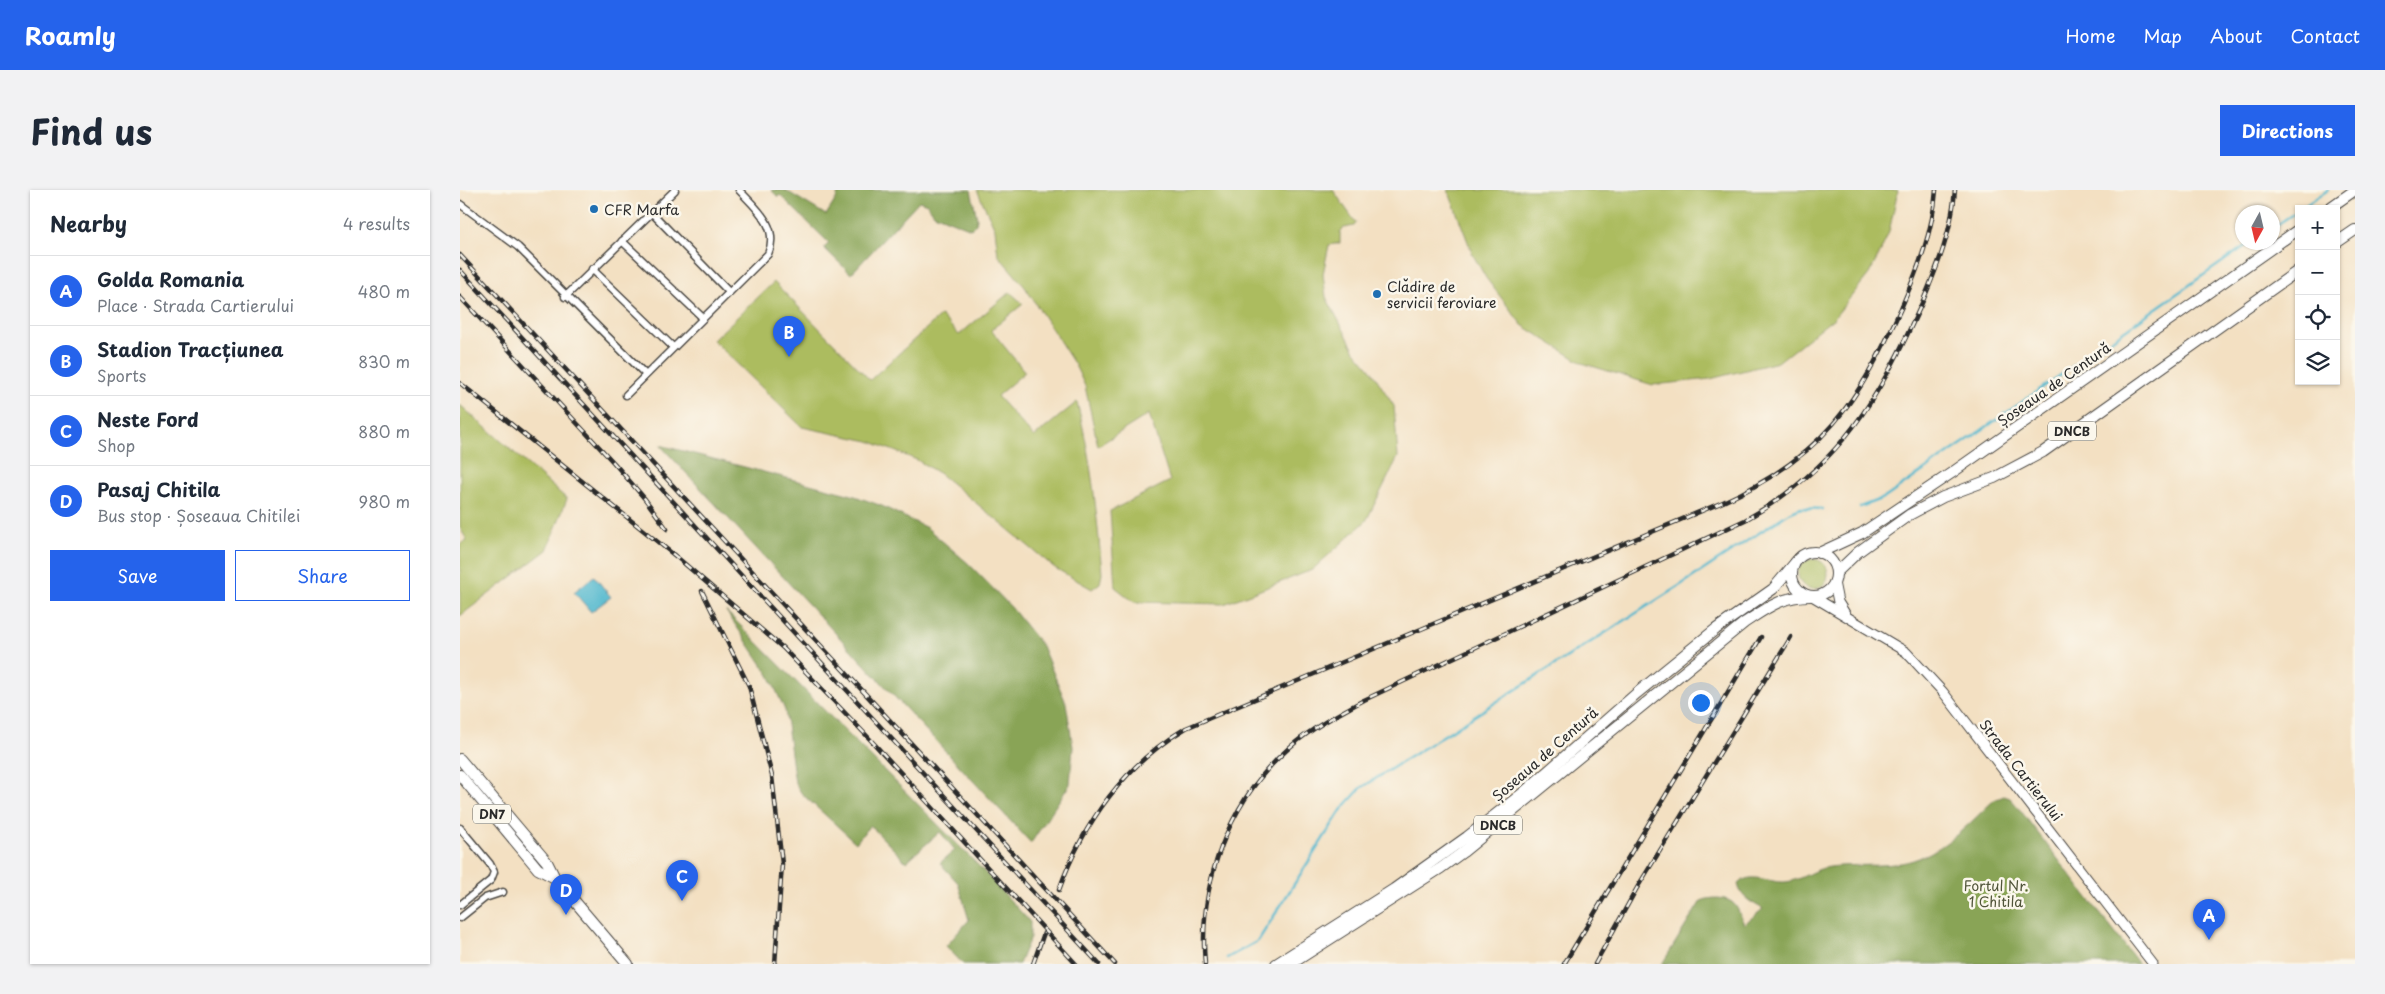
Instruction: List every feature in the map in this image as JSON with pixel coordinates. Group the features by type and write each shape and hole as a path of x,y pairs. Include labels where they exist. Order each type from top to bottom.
{"main road":[{"path":"2334,205 2355,190"},
{"path":"2340,240 2355,230"},
{"name":"Șoseaua de Centură","path":"1291,964 1474,832 1523,793 1644,687 1716,629 1773,590 1802,555 1819,553 1862,533 1953,472 2295,232"},
{"name":"Șoseaua de Centură","path":"1276,964 1337,931 1463,852 1744,623 1786,598 1823,594 1858,552 1909,514 1943,497 1994,478 2043,452 2295,273"},
{"path":"1819,553 1832,562 1835,578"},
{"path":"1794,564 1792,571 1794,584 1804,594 1811,596"},
{"name":"DN7","path":"460,759 534,846 547,862 555,878 628,964"},
{"name":"DN7","path":"460,775 524,854 538,869 555,878"},
{"path":"524,854 534,846"}],"street":[{"path":"565,297 675,190"},
{"path":"626,395 672,347 764,259 770,248 771,237 768,225 761,213 738,190"},
{"path":"460,204 518,247 565,297 645,374"},
{"path":"652,213 729,292"},
{"path":"622,241 702,318"},
{"path":"592,269 672,347"},
{"path":"1835,578 1838,602 1847,615"},
{"name":"Strada Cartierului","path":"1811,596 1890,640 1921,667 1949,700 2153,964"},
{"path":"460,828 490,864 494,872 491,880 460,905"},
{"path":"460,918 485,898 503,892"}],"green space":[{"path":"771,190 785,190 826,215 839,190 971,190 977,218 976,224 971,229 934,214 927,204 919,201 851,274 824,248 829,243 780,195 778,197"},
{"path":"977,190 1333,190 1356,223 1354,226 1344,228 1340,232 1340,243 1329,245 1323,274 1326,297 1355,351 1371,370 1394,406 1398,457 1366,521 1312,570 1224,604 1134,602 1115,587 1110,511 1170,481 1149,414 1098,446 1085,386 1075,365 1025,287 998,255 995,229"},
{"path":"1448,190 1898,190 1889,232 1879,255 1869,274 1834,318 1778,362 1710,379 1653,385 1582,363 1522,325 1486,278 1473,255"},
{"path":"774,282 870,380 941,315 959,335 1010,292 1023,304 991,330 1025,372 997,396 1034,437 1077,402 1087,445 1093,488 1102,574 1100,583 1092,589 1055,568 940,474 917,460 869,441 802,427 713,340"},
{"path":"460,405 567,499 547,550 460,616 460,544 467,540 460,528"},
{"path":"660,445 852,495 882,506 927,528 969,564 1011,607 1042,646 1066,703 1073,747 1070,784 1031,843"},
{"path":"1813,559 1819,560 1827,568 1827,580 1819,588 1813,589 1807,588 1799,580 1798,574 1799,568 1807,560"},
{"path":"726,611 981,868 1030,922 1030,938 1019,964 963,964 946,946 969,920 958,883 940,863 955,850 940,832 906,862 870,825 856,843 802,794 795,783 785,710 769,675"},
{"name":"Fortul Nr. 1 Chitila","path":"2004,796 2010,798 2017,806 2139,964 1662,964 1701,901 1719,898 1732,902 1738,909 1744,924 1763,909 1748,900 1739,889 1738,884 1743,880 1754,878 1785,882 1795,880 1814,871 1836,866 1884,865 1908,862 1940,847 1968,825 1994,800"}],"water":[{"path":"594,576 611,597 591,612 574,592"}],"waterway":[{"path":"2306,205 2328,190"},
{"path":"2280,223 2295,213"},
{"path":"1860,507 1886,497 2240,250"},
{"path":"1227,958 1258,941 1342,809 1361,788 1690,579 1789,513 1801,508 1822,509"}],"railway":[{"path":"1059,890 1080,841 1109,797 1125,777 1144,759 1186,728 1723,502 1757,485 1787,466 1812,446 1834,423 1853,399 1870,371 1902,306 1919,264 1932,220 1936,190"},
{"path":"1205,964 1204,934 1207,904 1212,874 1222,846 1234,818 1250,792 1268,769 1298,740 1364,700 1745,520 1778,499 1807,477 1831,453 1853,427 1872,399 1890,370 1906,337 1939,262 1951,219 1955,190"},
{"path":"460,255 1115,964"},
{"path":"460,270 1099,964"},
{"path":"460,297 614,463 645,499 667,529"},
{"path":"460,383 679,559 783,648 867,736 1076,964"},
{"path":"702,591 749,686 772,776 782,864 775,964"},
{"path":"1564,964 1761,637"},
{"path":"1595,964 1637,888 1791,637"},
{"path":"1033,964 1044,933"}],"place":[{"name":"CFR Marfa","path":"594,209"},
{"name":"Clădire de servicii feroviare","path":"1377,294"},
{"name":"Stadion Tracțiunea","path":"789,357"},
{"name":"Neste Ford","path":"682,901"},
{"name":"Pasaj Chitila","path":"566,915"},
{"name":"Golda Romania","path":"2209,940"}]}
